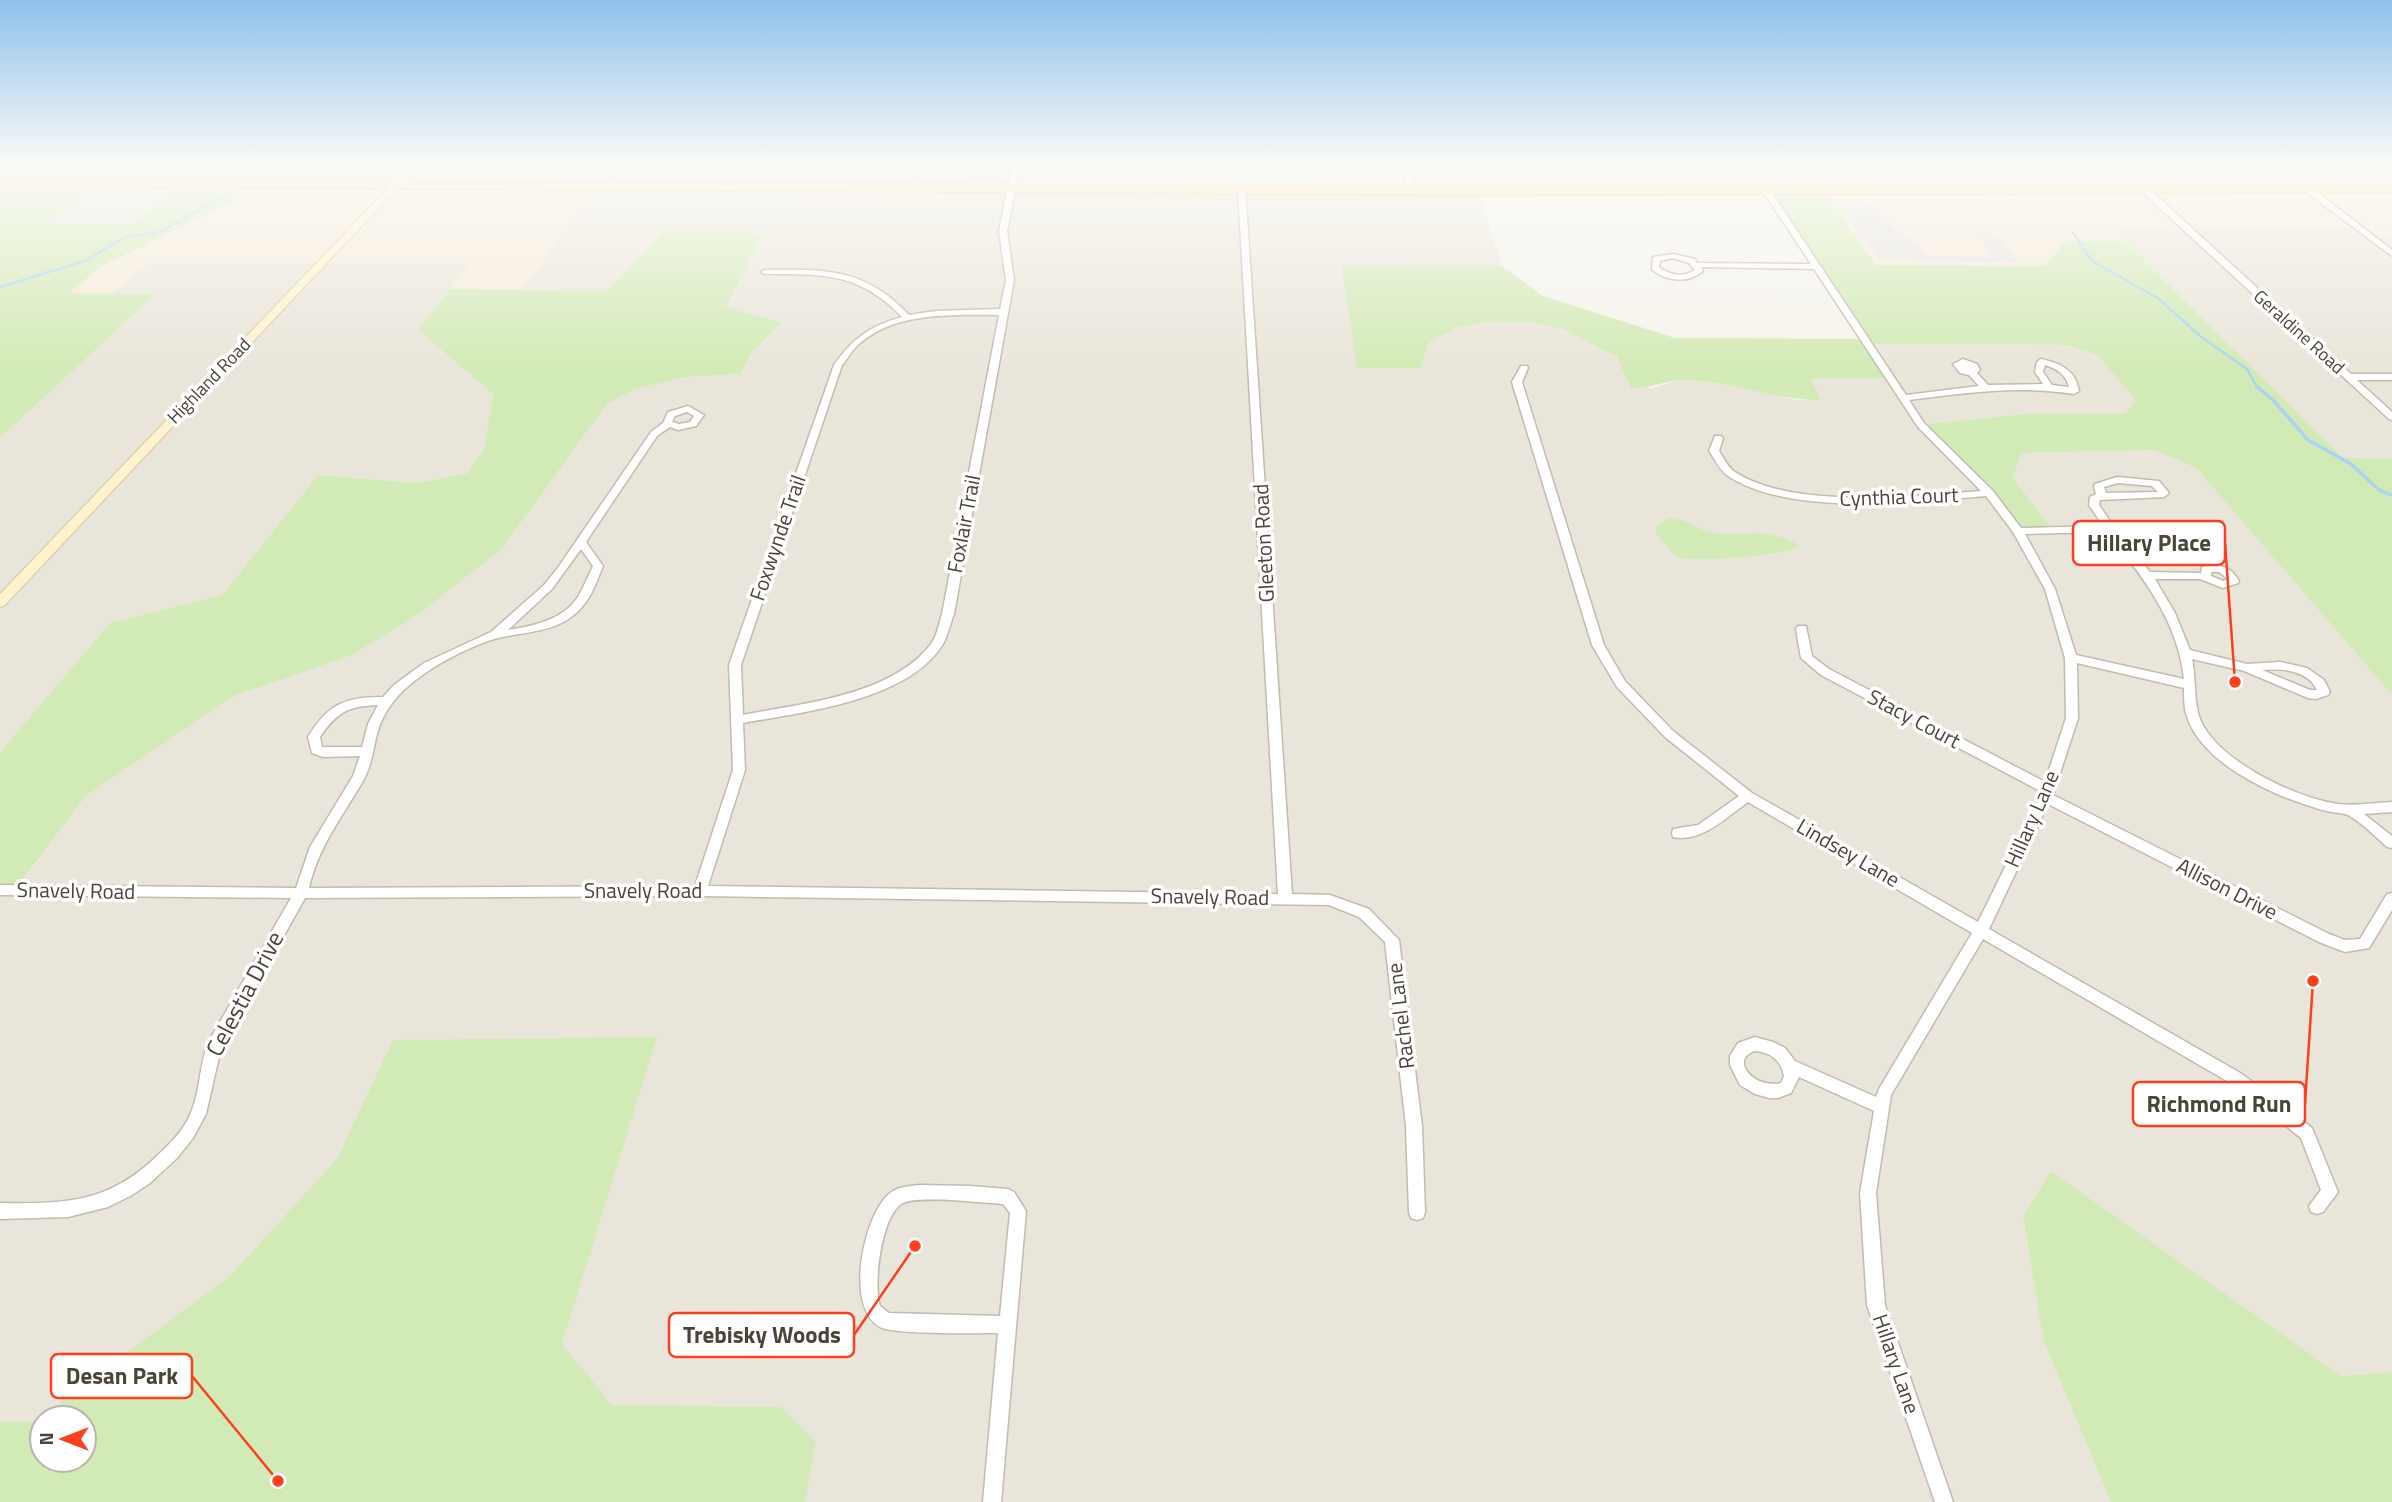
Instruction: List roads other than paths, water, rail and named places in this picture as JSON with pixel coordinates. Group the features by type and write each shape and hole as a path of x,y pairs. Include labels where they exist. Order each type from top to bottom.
{"street":[{"name":"Highland Road","path":"0,602 353,232"},
{"name":"Foxlair Trail","path":"739,720 854,697 917,665 937,644 947,614 1010,280 1003,232"},
{"name":"Gleeton Road","path":"1245,232 1285,897"},
{"name":"Hillary Lane","path":"1794,232 1921,425 1989,493 2018,531 2050,589 2071,658 2072,718 2047,793 1982,929 1884,1094 1868,1193 1876,1305 1944,1502"},
{"name":"Geraldine Road","path":"2191,232 2392,418"},
{"path":"2364,232 2392,254"},
{"path":"1698,265 1695,274 1681,277 1661,272 1654,264 1659,258 1671,256 1687,259 1698,265 1817,267"},
{"path":"765,272 821,273 857,280 887,294 907,318"},
{"name":"Foxwynde Trail","path":"700,891 738,770 739,720 733,680 735,665 834,374 843,355 858,341 886,325 907,318 946,313 1004,312"},
{"name":"Lindsey Lane","path":"1524,368 1517,382 1598,645 1621,684 1669,734 1748,796 2237,1079 2308,1133 2329,1192 2317,1206"},
{"path":"1972,373 1986,388"},
{"path":"2348,377 2392,377"},
{"path":"1902,398 1986,388 2049,387"},
{"path":"495,635 548,587 582,543 654,433 668,424"},
{"name":"Cynthia Court","path":"1718,438 1714,451 1721,466 1737,479 1758,488 1864,502 1989,493"},
{"path":"2102,497 2099,486 2117,480 2149,481 2164,493 2102,497 2095,497 2094,505 2147,575 2173,619 2185,653 2192,713 2201,732 2234,763 2271,787 2315,803 2350,810 2392,807"},
{"path":"2018,531 2110,529"},
{"path":"301,893 305,869 360,775 369,751 372,731 386,702 435,661 495,635 529,632 553,622 577,606 598,566 582,543"},
{"path":"2147,575 2206,576"},
{"name":"Stacy Court","path":"1802,629 1807,658 1825,673 2047,793"},
{"path":"2185,653 2247,668 2308,694 2324,692 2317,679 2292,668 2275,665 2247,668"},
{"path":"2071,658 2190,685"},
{"path":"369,751 323,753 316,750 314,737 330,714 348,703 386,702"},
{"name":"Allison Drive","path":"2047,793 2324,938 2345,946 2364,944 2392,898"},
{"path":"1678,833 1701,828 1748,796"},
{"path":"2350,810 2392,843"},
{"name":"Snavely Road","path":"0,890 301,893 700,891 1285,897"},
{"name":"Celestia Drive","path":"0,1211 71,1210 113,1199 145,1180 175,1149 195,1123 205,1096 206,1067 214,1046 301,893"},
{"name":"Rachel Lane","path":"1285,897 1331,900 1364,913 1392,940 1414,1126 1417,1212"},
{"path":"1790,1066 1883,1108"},
{"path":"992,1502 1008,1325 1018,1210 1008,1197 986,1192 900,1196 885,1208 877,1227 868,1291 873,1312 887,1322 1008,1325"}],"waterway":[{"path":"0,287 85,261 125,237 159,232"},
{"path":"2073,233 2092,261 2159,299 2200,336 2247,369 2258,389"},
{"path":"2257,387 2274,401 2308,440 2351,464 2379,490 2392,495"}],"place":[{"name":"Hillary Place","path":"2235,682"},
{"name":"Richmond Run","path":"2313,981"},
{"name":"Trebisky Woods","path":"915,1246"},
{"name":"Desan Park","path":"278,1481"}]}
